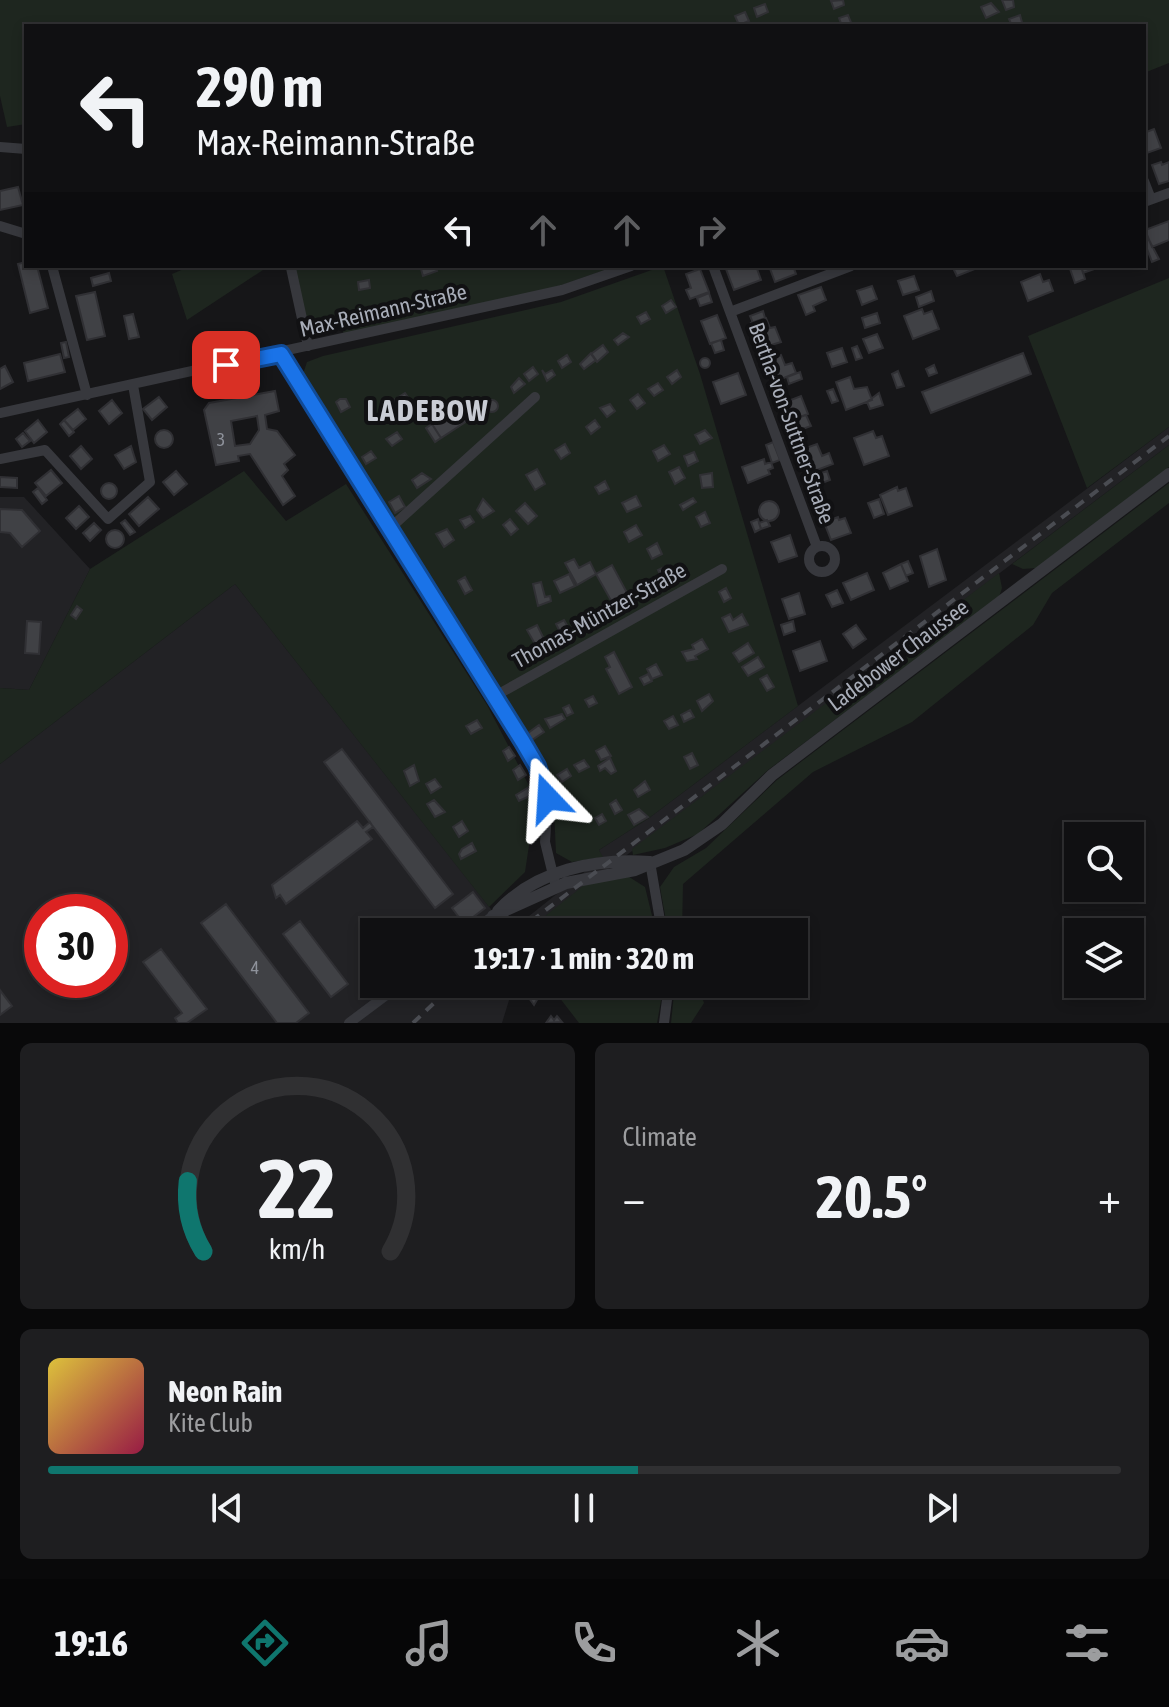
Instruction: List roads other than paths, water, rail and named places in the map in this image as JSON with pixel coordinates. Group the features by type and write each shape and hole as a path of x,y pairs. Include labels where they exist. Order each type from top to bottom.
{"street":[{"path":"0,147 24,149"},
{"path":"1148,200 1169,193"},
{"path":"0,226 24,233"},
{"path":"53,268 87,395"},
{"path":"291,268 308,346"},
{"name":"Max-Reimann-Straße","path":"0,413 281,354 562,290 625,268"},
{"name":"Bertha-von-Suttner-Straße","path":"714,268 817,547"},
{"name":"Bertha-von-Suttner-Straße","path":"730,312 846,268"},
{"path":"281,354 537,766 548,798 545,842 554,881"},
{"path":"0,459 45,450 108,519 150,482 133,385"},
{"path":"388,530 535,397"},
{"name":"Ladebower Chaussee","path":"493,916 521,891 608,862 650,862 684,850 722,824 772,775 1169,474"},
{"name":"Thomas-Müntzer-Straße","path":"495,696 722,569"},
{"path":"650,862 660,918"},
{"path":"349,1023 382,998"},
{"path":"664,1023 667,998"}],"railway":[{"path":"535,918 1169,436"},
{"path":"413,1023 439,998"}],"district":[{"name":"LADEBOW","path":"428,411"}]}
